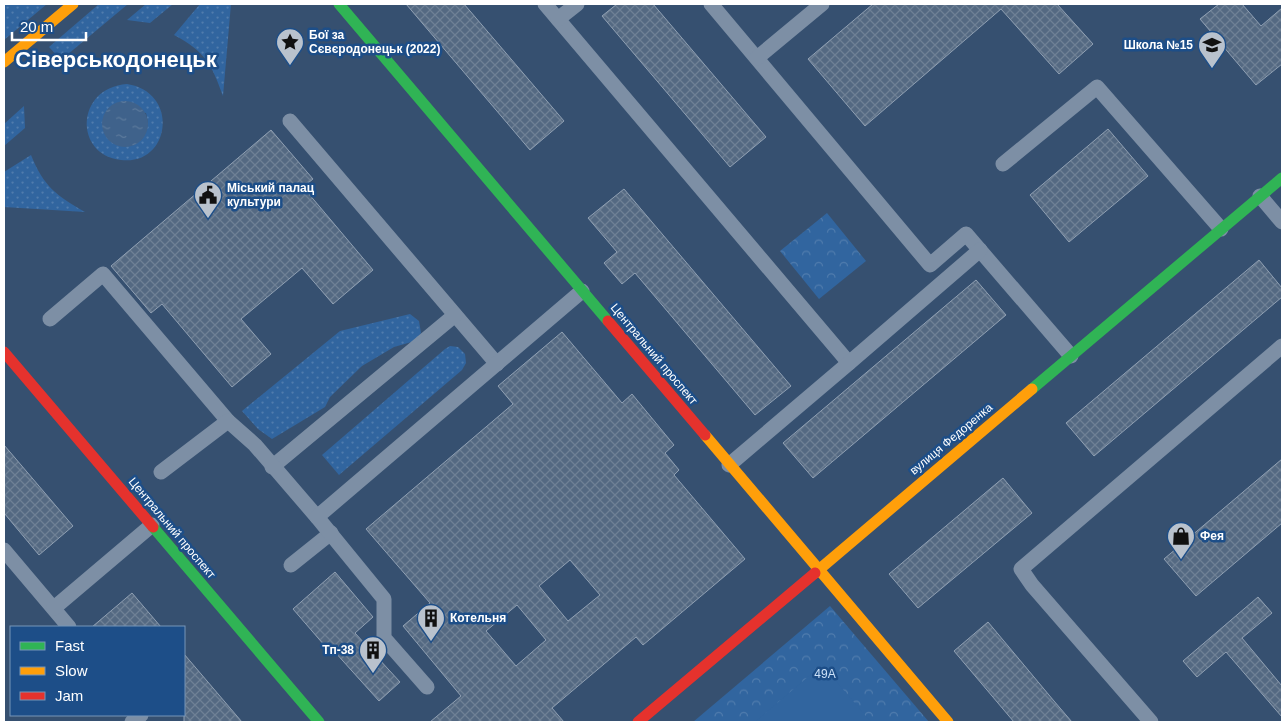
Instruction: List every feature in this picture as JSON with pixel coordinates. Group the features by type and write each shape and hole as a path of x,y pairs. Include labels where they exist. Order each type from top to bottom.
{"street":[{"path":"4,62 73,4"},
{"name":"Центральний проспект","path":"339,4 948,722"},
{"name":"вулиця Федоренка","path":"638,722 1282,178"},
{"name":"Центральний проспект","path":"4,352 319,722"}],"lane":[{"path":"545,4 849,364"},
{"path":"558,19 577,4"},
{"path":"711,4 930,265 966,234 1071,356"},
{"path":"757,58 822,4"},
{"path":"1004,164 1097,87 1221,229"},
{"path":"290,121 496,364"},
{"path":"1260,196 1282,222"},
{"path":"729,465 980,250"},
{"path":"50,318 103,274 228,421 255,445 272,467 331,533 384,599 384,638 427,688"},
{"path":"317,517 582,291"},
{"path":"272,467 455,315"},
{"path":"1151,722 1021,570 1282,346"},
{"path":"161,472 228,421"},
{"path":"54,608 152,525"},
{"path":"291,565 331,533"},
{"path":"4,550 69,626"}],"green space":[{"path":"4,4 47,4 4,40"},
{"path":"99,4 128,4 61,60 49,47"},
{"path":"146,4 173,4 150,23 127,20"},
{"path":"200,4 231,4 223,96 211,67 206,60 193,47 174,35"},
{"path":"127,84 144,90 155,100 162,113 163,127 159,141 150,152 138,159 121,160 106,155 95,147 89,135 87,122 90,108 98,97 110,88","holes":["109,108 146,113 147,127 141,140 105,134 103,120"]},
{"path":"24,106 25,128 4,146 4,124"},
{"path":"31,155 46,183 59,195 85,212 4,207 4,172"},
{"path":"827,213 866,261 819,299 780,251"},
{"path":"410,314 419,321 421,333 415,341 394,347 362,366 330,397 325,407 272,439 258,429 242,411 340,331"},
{"path":"450,346 458,347 465,354 466,363 462,370 339,475 322,455"},
{"name":"49А","path":"830,606 929,722 693,722"},
{"path":"822,665 871,722 755,722"}],"water":[{"path":"125,101 138,105 144,111 148,124 144,137 138,143 125,147 112,143 106,137 102,124 106,111 112,105"}],"building":[{"path":"406,4 464,4 564,121 530,150"},
{"path":"617,4 653,4 766,137 730,167 602,16"},
{"path":"873,4 1057,4 1093,44 1059,74 1001,9 865,126 808,59"},
{"path":"1219,4 1242,4 1261,26 1282,8 1282,64 1256,85 1200,19"},
{"path":"1108,129 1148,176 1069,242 1030,195"},
{"path":"271,130 313,179 303,187 373,270 333,304 302,268 241,319 271,354 232,387 162,304 151,313 111,266"},
{"path":"624,189 791,386 755,415 635,273 622,284 604,263 617,252 588,218"},
{"path":"1259,260 1282,288 1282,297 1094,456 1066,423"},
{"path":"976,280 1006,315 813,478 783,443"},
{"path":"562,332 622,403 632,394 674,445 665,453 679,470 674,475 745,559 643,645 636,637 552,708 564,722 430,722 461,696 403,626 430,603 366,529 513,404 498,386","holes":["570,560 600,595 568,621 539,586","517,605 546,640 516,666 486,631"]},
{"path":"4,445 73,526 39,555 4,513"},
{"path":"1282,459 1282,523 1196,596 1164,559"},
{"path":"1003,478 1032,513 918,608 889,574"},
{"path":"335,572 373,617 355,633 400,682 379,701 334,651 331,653 293,609"},
{"path":"132,593 160,626 93,626"},
{"path":"1258,597 1272,613 1242,638 1282,686 1282,717 1226,652 1197,677 1183,661"},
{"path":"988,622 1072,722 1014,722 954,651"},
{"path":"185,655 242,722 184,722 185,716"}],"traffic: fast":[{"path":"339,4 608,321"},
{"path":"1032,389 1282,178"},
{"path":"153,527 319,722"}],"traffic: slow":[{"path":"4,62 73,4"},
{"path":"815,573 1032,389"},
{"path":"705,435 948,722"}],"traffic: jam":[{"path":"608,321 705,435"},
{"path":"4,352 153,527"},
{"path":"638,722 815,573"}],"place":[{"name":"Бої за Сєвєродонецьк (2022)","path":"290,66"},
{"name":"Школа №15","path":"1212,69"},
{"name":"Міський палац культури","path":"208,219"},
{"name":"Фея","path":"1181,560"},
{"name":"Котельня","path":"431,642"},
{"name":"Тп-38","path":"373,674"}],"district":[{"name":"Сіверськодонецьк","path":"116,59"}]}
